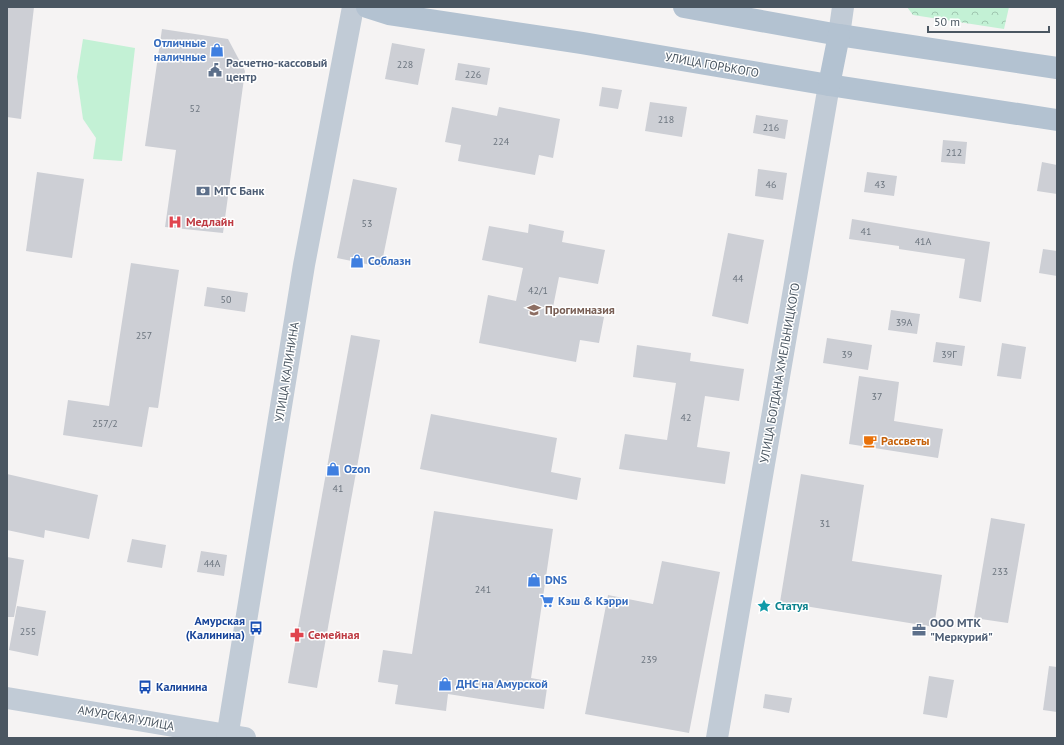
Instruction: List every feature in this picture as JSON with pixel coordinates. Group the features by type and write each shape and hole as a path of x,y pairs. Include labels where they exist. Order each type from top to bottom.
{"main road":[{"name":"УЛИЦА ГОРЬКОГО","path":"367,7 389,14 582,43 829,85 1057,120"},
{"path":"684,7 839,35 1057,68"},
{"name":"УЛИЦА БОГДАНА ХМЕЛЬНИЦКОГО","path":"829,85 839,35"}],"street":[{"name":"УЛИЦА КАЛИНИНА","path":"233,737 304,265 353,7"},
{"name":"УЛИЦА БОГДАНА ХМЕЛЬНИЦКОГО","path":"839,35 843,7"},
{"name":"УЛИЦА БОГДАНА ХМЕЛЬНИЦКОГО","path":"717,738 829,85"},
{"name":"АМУРСКАЯ УЛИЦА","path":"7,698 233,737"}],"green space":[{"path":"907,7 1009,7 1004,29 913,15"},
{"path":"83,39 135,48 122,161 93,159 96,138 83,119 77,77"}],"building":[{"path":"7,7 34,7 21,119 7,117"},
{"path":"162,29 228,39 245,71 223,233 165,227 176,150 145,146"},
{"path":"392,43 425,49 418,85 385,79"},
{"path":"458,63 490,68 487,85 455,80"},
{"path":"602,87 622,90 618,109 599,106"},
{"path":"650,102 687,107 682,137 645,131"},
{"path":"452,107 497,116 499,107 560,119 553,158 539,155 535,175 458,161 461,145 445,142"},
{"path":"756,115 788,120 785,139 753,133"},
{"path":"943,140 967,142 965,164 941,162"},
{"path":"1042,162 1057,165 1057,194 1037,191"},
{"path":"758,169 787,173 783,200 755,196"},
{"path":"37,172 84,179 72,258 26,251"},
{"path":"867,172 897,176 894,196 864,192"},
{"path":"353,179 397,188 381,267 337,258"},
{"path":"852,219 990,242 981,302 959,298 965,259 899,249 899,246 849,239"},
{"path":"529,224 564,231 562,242 605,250 598,284 559,277 553,307 604,317 599,343 580,340 576,362 479,343 488,295 516,301 523,268 482,260 489,226 528,233"},
{"path":"728,233 764,240 748,324 712,316"},
{"path":"1043,249 1057,251 1057,276 1039,273"},
{"path":"131,263 179,270 158,408 149,407 142,447 63,435 68,400 109,406"},
{"path":"207,287 248,293 245,312 204,306"},
{"path":"891,310 920,314 917,334 888,330"},
{"path":"351,335 380,340 317,688 288,683"},
{"path":"827,338 872,345 868,370 823,363"},
{"path":"936,342 965,346 962,366 933,362"},
{"path":"1002,343 1026,347 1021,379 997,376"},
{"path":"637,345 691,353 690,361 744,369 739,401 705,396 697,447 730,452 725,484 619,469 625,434 667,440 676,383 633,377"},
{"path":"859,376 899,382 894,421 943,429 938,458 849,444"},
{"path":"431,414 557,438 551,472 581,478 577,500 420,469"},
{"path":"7,474 98,495 89,539 45,530 44,538 7,530"},
{"path":"801,474 864,485 852,561 942,575 934,627 780,602"},
{"path":"434,511 553,529 531,678 548,681 544,709 448,694 446,711 395,704 398,685 378,682 383,650 412,654"},
{"path":"991,518 1025,524 1008,623 974,618"},
{"path":"132,539 166,545 162,568 127,562"},
{"path":"201,551 227,555 224,576 197,572"},
{"path":"7,557 24,560 14,617 7,617"},
{"path":"662,561 720,572 689,733 585,714 608,595 653,604"},
{"path":"17,606 46,611 38,656 9,650"},
{"path":"1049,666 1057,667 1057,712 1043,710"},
{"path":"929,676 954,680 947,718 923,714"},
{"path":"765,694 792,698 789,713 763,708"}],"place":[{"name":"Отличные наличные","path":"217,50"},
{"name":"Расчетно-кассовый центр","path":"215,70"},
{"name":"МТС Банк","path":"203,191"},
{"name":"Медлайн","path":"175,222"},
{"name":"Соблазн","path":"357,261"},
{"name":"Прогимназия","path":"534,310"},
{"name":"Рассветы","path":"870,441"},
{"name":"Ozon","path":"333,469"},
{"name":"DNS","path":"534,580"},
{"name":"Кэш & Кэрри","path":"547,601"},
{"name":"Статуя","path":"764,606"},
{"name":"Амурская (Калинина)","path":"256,628"},
{"name":"ООО МТК \"Меркурий\"","path":"919,630"},
{"name":"Семейная","path":"297,635"},
{"name":"ДНС на Амурской","path":"445,684"},
{"name":"Калинина","path":"145,687"}]}
